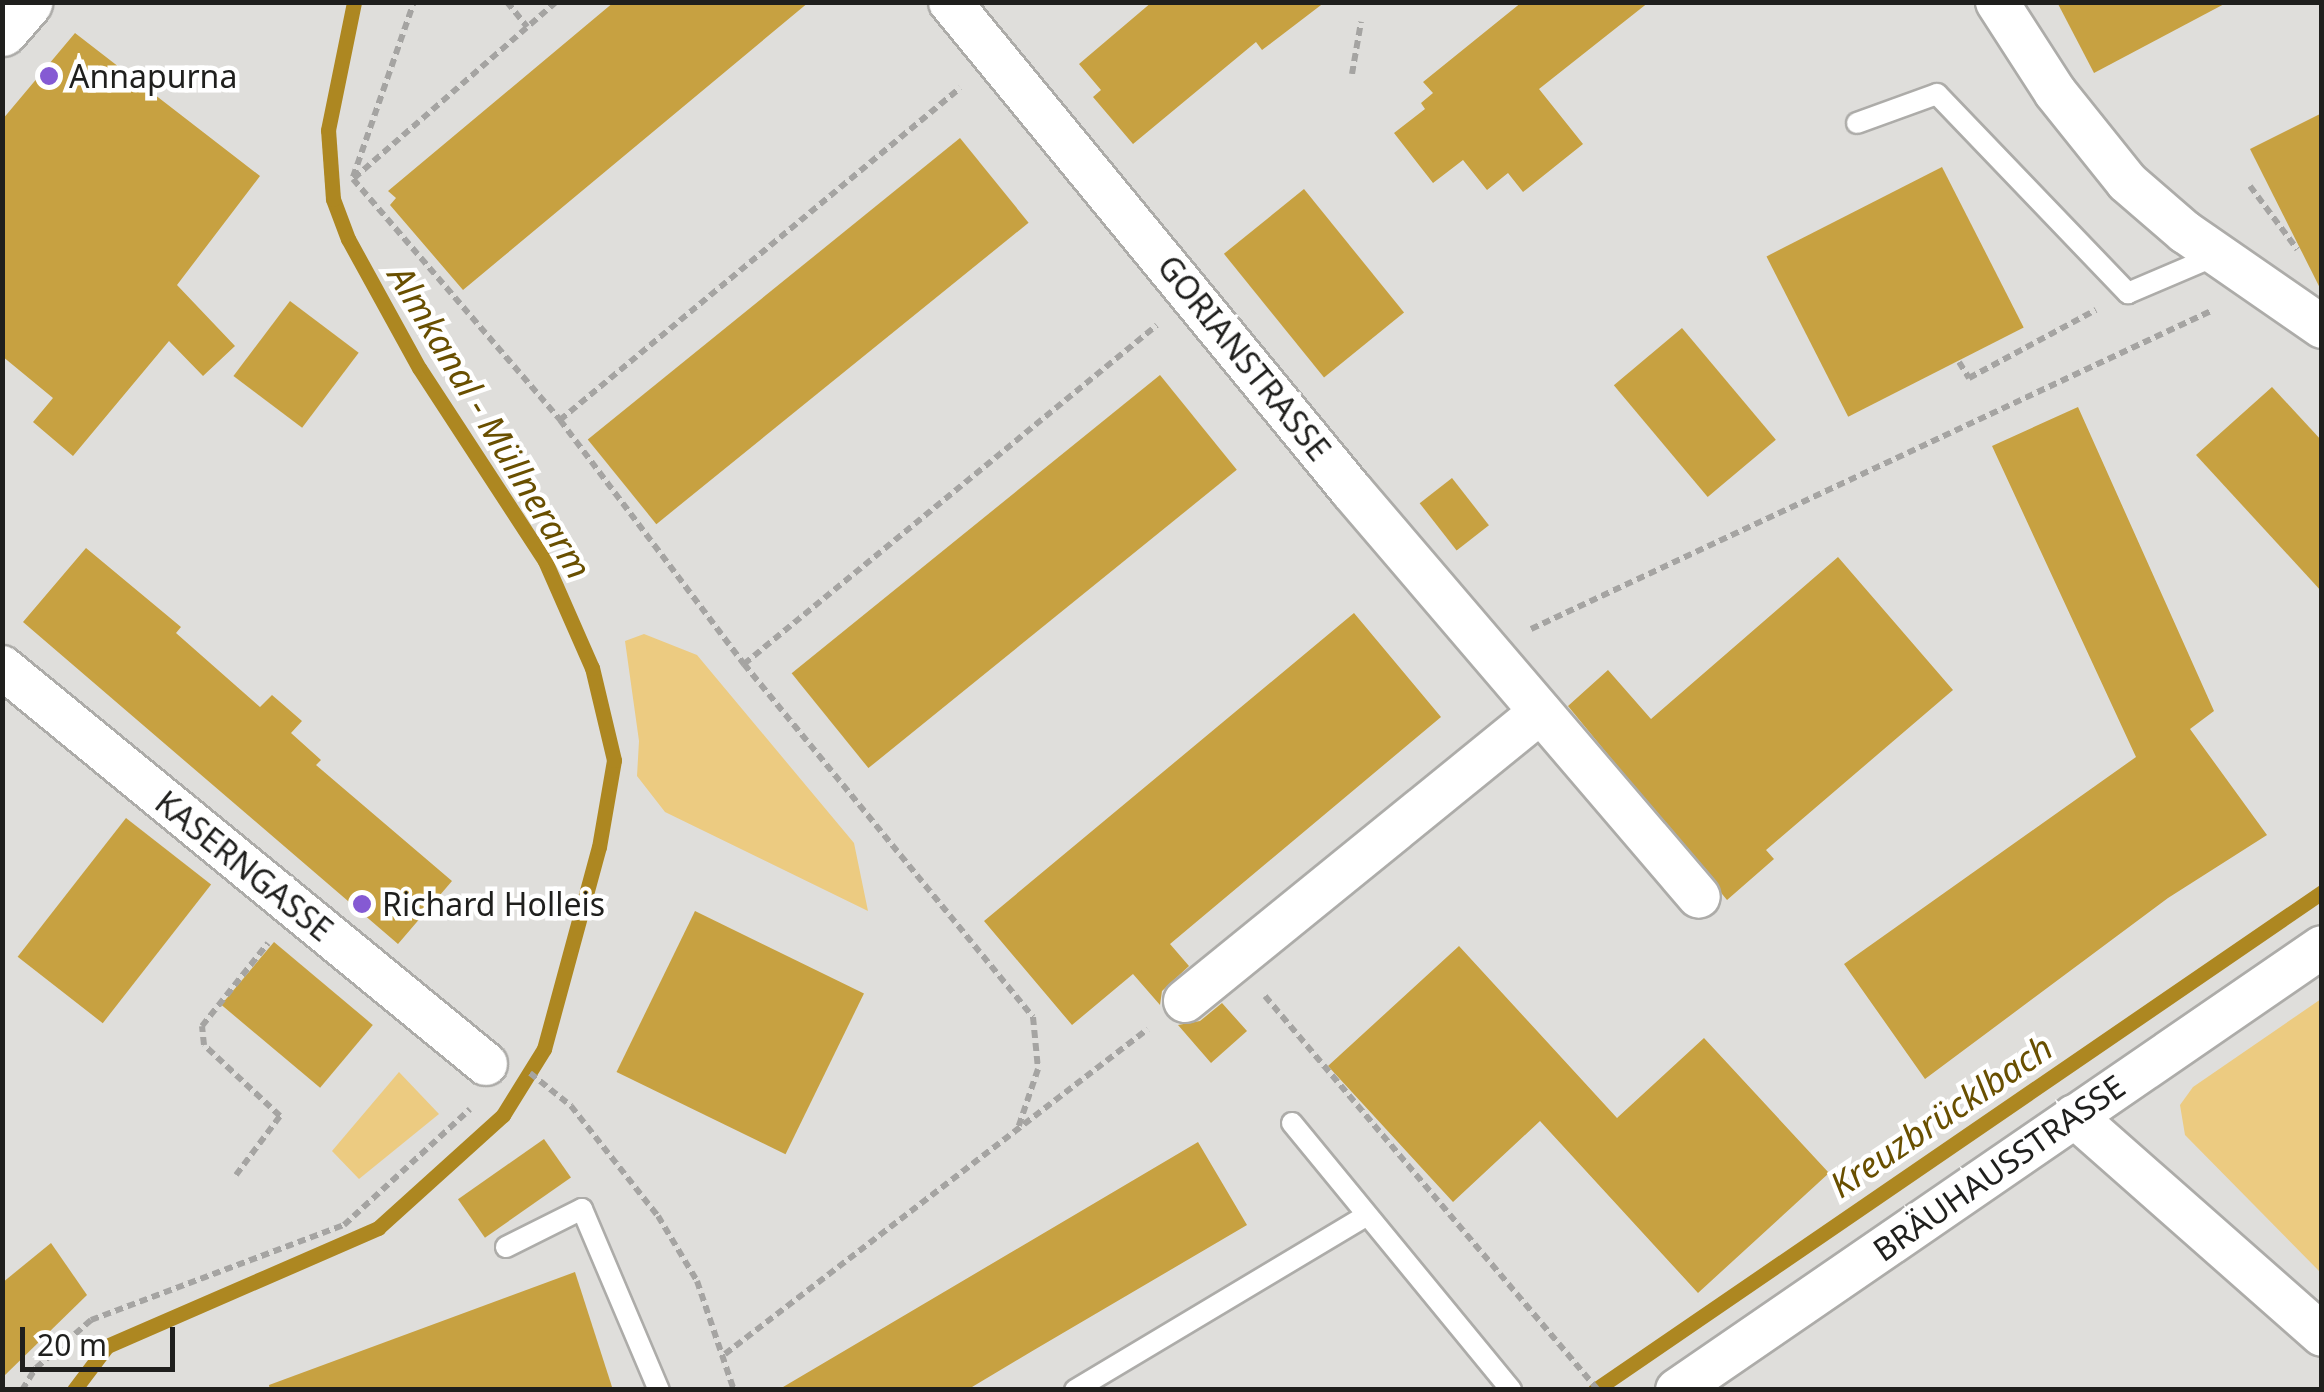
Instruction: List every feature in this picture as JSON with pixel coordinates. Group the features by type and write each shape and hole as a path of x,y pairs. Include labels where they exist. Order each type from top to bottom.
{"street":[{"path":"2,30 26,2"},
{"name":"GORIANSTRASSE","path":"950,2 1487,650 1699,897"},
{"path":"1997,2 2103,155 2218,254 2319,321"},
{"name":"KASERNGASSE","path":"2,666 486,1064"},
{"path":"1185,1001 1540,712"},
{"name":"BRÄUHAUSSTRASSE","path":"1677,1390 2322,947"},
{"path":"2074,1116 2322,1335"}],"lane":[{"path":"1857,123 1937,94 2128,293 2218,254"},
{"path":"1292,1123 1511,1390"},
{"path":"506,1246 582,1209 658,1390"},
{"path":"1075,1390 1366,1216"}],"path":[{"path":"353,179 414,2"},
{"path":"508,2 527,27"},
{"path":"353,179 556,2"},
{"path":"1352,74 1361,22"},
{"path":"560,420 995,58"},
{"path":"353,179 560,420 744,664 1034,1017 1038,1070 1017,1131"},
{"path":"2250,186 2307,262"},
{"path":"1959,362 1968,378 2128,293"},
{"path":"744,664 1193,296"},
{"path":"1487,650 2223,305"},
{"path":"236,1175 280,1116 204,1045 202,1026 276,934"},
{"path":"1235,960 1598,1390"},
{"path":"725,1354 1185,1001"},
{"path":"22,1390 36,1368 91,1320 344,1225 470,1110 486,1064"},
{"path":"551,1086 658,1216 697,1281 725,1354 734,1390"}],"shaded area":[{"path":"644,634 697,655 854,843 868,911 665,812 637,776 639,741 625,641"},
{"path":"2321,999 2321,1273 2185,1135 2180,1105 2193,1087"},
{"path":"399,1072 439,1114 359,1179 332,1151"}],"building":[{"path":"614,2 809,2 463,290 390,205 396,198 388,191"},
{"path":"1152,2 1325,2 1262,50 1256,42 1133,144 1093,97 1101,90 1079,64"},
{"path":"1522,2 1649,2 1539,89 1583,144 1523,192 1508,173 1487,190 1463,160 1433,183 1394,133 1425,109 1421,103 1433,93 1423,82"},
{"path":"2057,2 2228,2 2094,73"},
{"path":"75,33 260,176 177,285 235,346 203,376 169,341 73,456 33,422 53,398 2,356 2,120"},
{"path":"2322,113 2322,292 2250,149"},
{"path":"960,138 1029,223 656,524 588,439"},
{"path":"1942,167 2024,327 1848,417 1766,256"},
{"path":"1304,189 1404,313 1324,377 1224,254"},
{"path":"290,301 359,353 302,428 233,376"},
{"path":"1682,328 1776,440 1708,497 1614,385"},
{"path":"1160,375 1237,470 868,768 792,673"},
{"path":"2272,387 2322,441 2322,592 2196,455"},
{"path":"2078,407 2214,711 2190,729 2267,835 2168,898 1925,1079 1844,964 2136,757 1992,446"},
{"path":"1452,478 1489,525 1457,551 1420,503"},
{"path":"86,548 181,627 176,633 260,707 272,695 302,721 291,733 321,760 316,765 452,881 398,944 23,622"},
{"path":"1838,557 1953,690 1766,850 1774,859 1727,900 1568,706 1608,670 1651,719"},
{"path":"1354,613 1441,717 1170,944 1189,966 1162,991 1160,1005 1133,974 1072,1025 984,921"},
{"path":"126,818 211,884 103,1023 18,957"},
{"path":"695,911 864,993 786,1154 617,1072"},
{"path":"274,942 373,1025 320,1088 221,1005"},
{"path":"1459,946 1617,1118 1704,1038 1829,1173 1698,1293 1540,1121 1453,1202 1328,1066"},
{"path":"1222,1003 1247,1031 1211,1063 1178,1025 1200,1021"},
{"path":"544,1139 571,1178 485,1238 458,1199"},
{"path":"1198,1142 1247,1225 967,1390 778,1390"},
{"path":"51,1243 87,1295 2,1378 2,1283"},
{"path":"575,1272 613,1390 270,1390 269,1385"}],"waterway":[{"name":"Almkanal - Müllnerarm","path":"74,1390 107,1346 378,1228 503,1115 544,1049 599,847 614,760 592,668 545,561 419,368 348,239 333,199 328,130 354,2"},
{"name":"Kreuzbrücklbach","path":"1595,1390 2322,892"}],"place":[{"name":"Annapurna","path":"49,76"},
{"name":"Richard Holleis","path":"362,904"}]}
